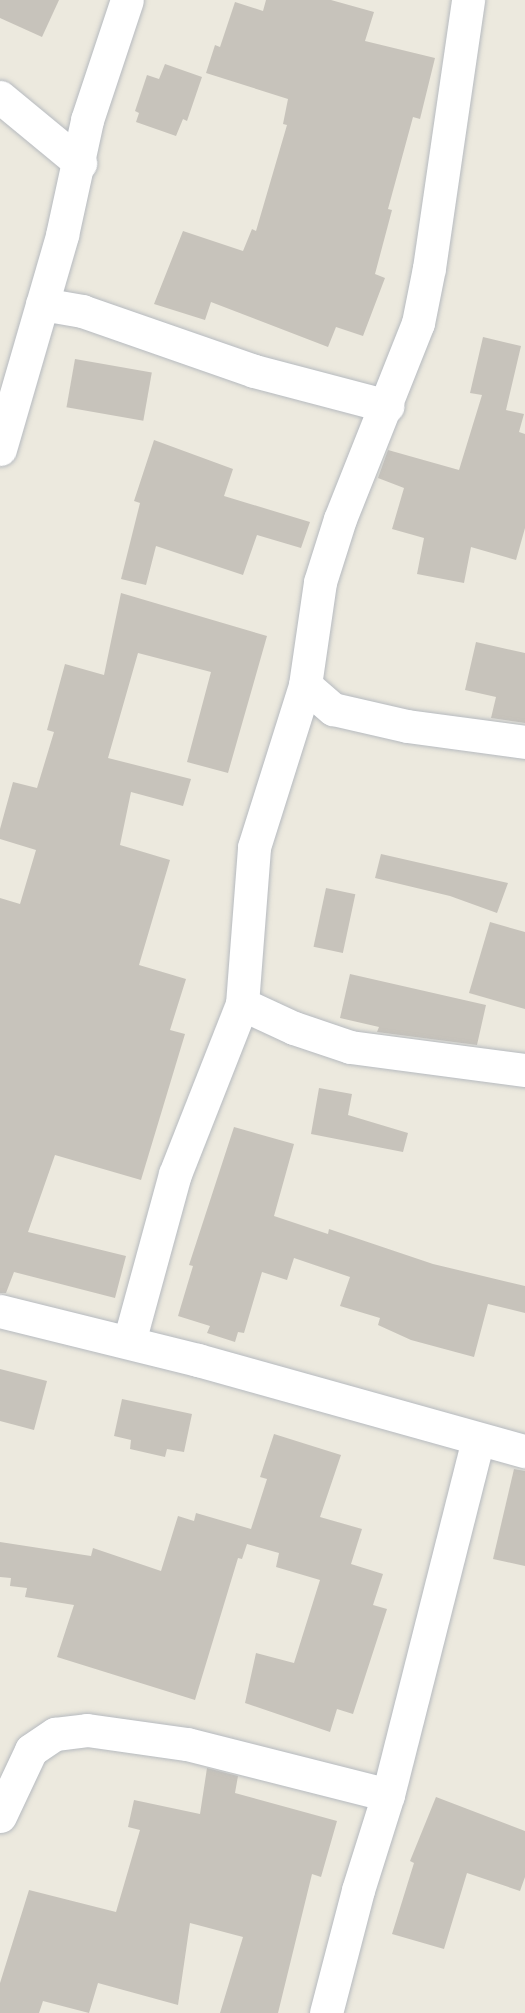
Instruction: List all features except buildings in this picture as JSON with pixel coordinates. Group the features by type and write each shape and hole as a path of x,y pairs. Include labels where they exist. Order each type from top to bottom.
{"street":[{"path":"0,449 80,163 87,120 127,0"},
{"path":"129,1342 175,1174 242,1004 254,848 305,685 320,582 340,519 387,406 418,323 429,267 468,0"},
{"path":"0,97 80,163"},
{"path":"42,304 82,311 254,371 387,406"},
{"path":"305,685 333,709 407,726 525,742"},
{"path":"242,1004 294,1028 350,1047 525,1070"},
{"path":"0,1311 129,1342 525,1452"},
{"path":"326,2013 358,1890 388,1795 478,1440"},
{"path":"0,1816 31,1750 55,1734 87,1730 187,1744 388,1795"}]}
